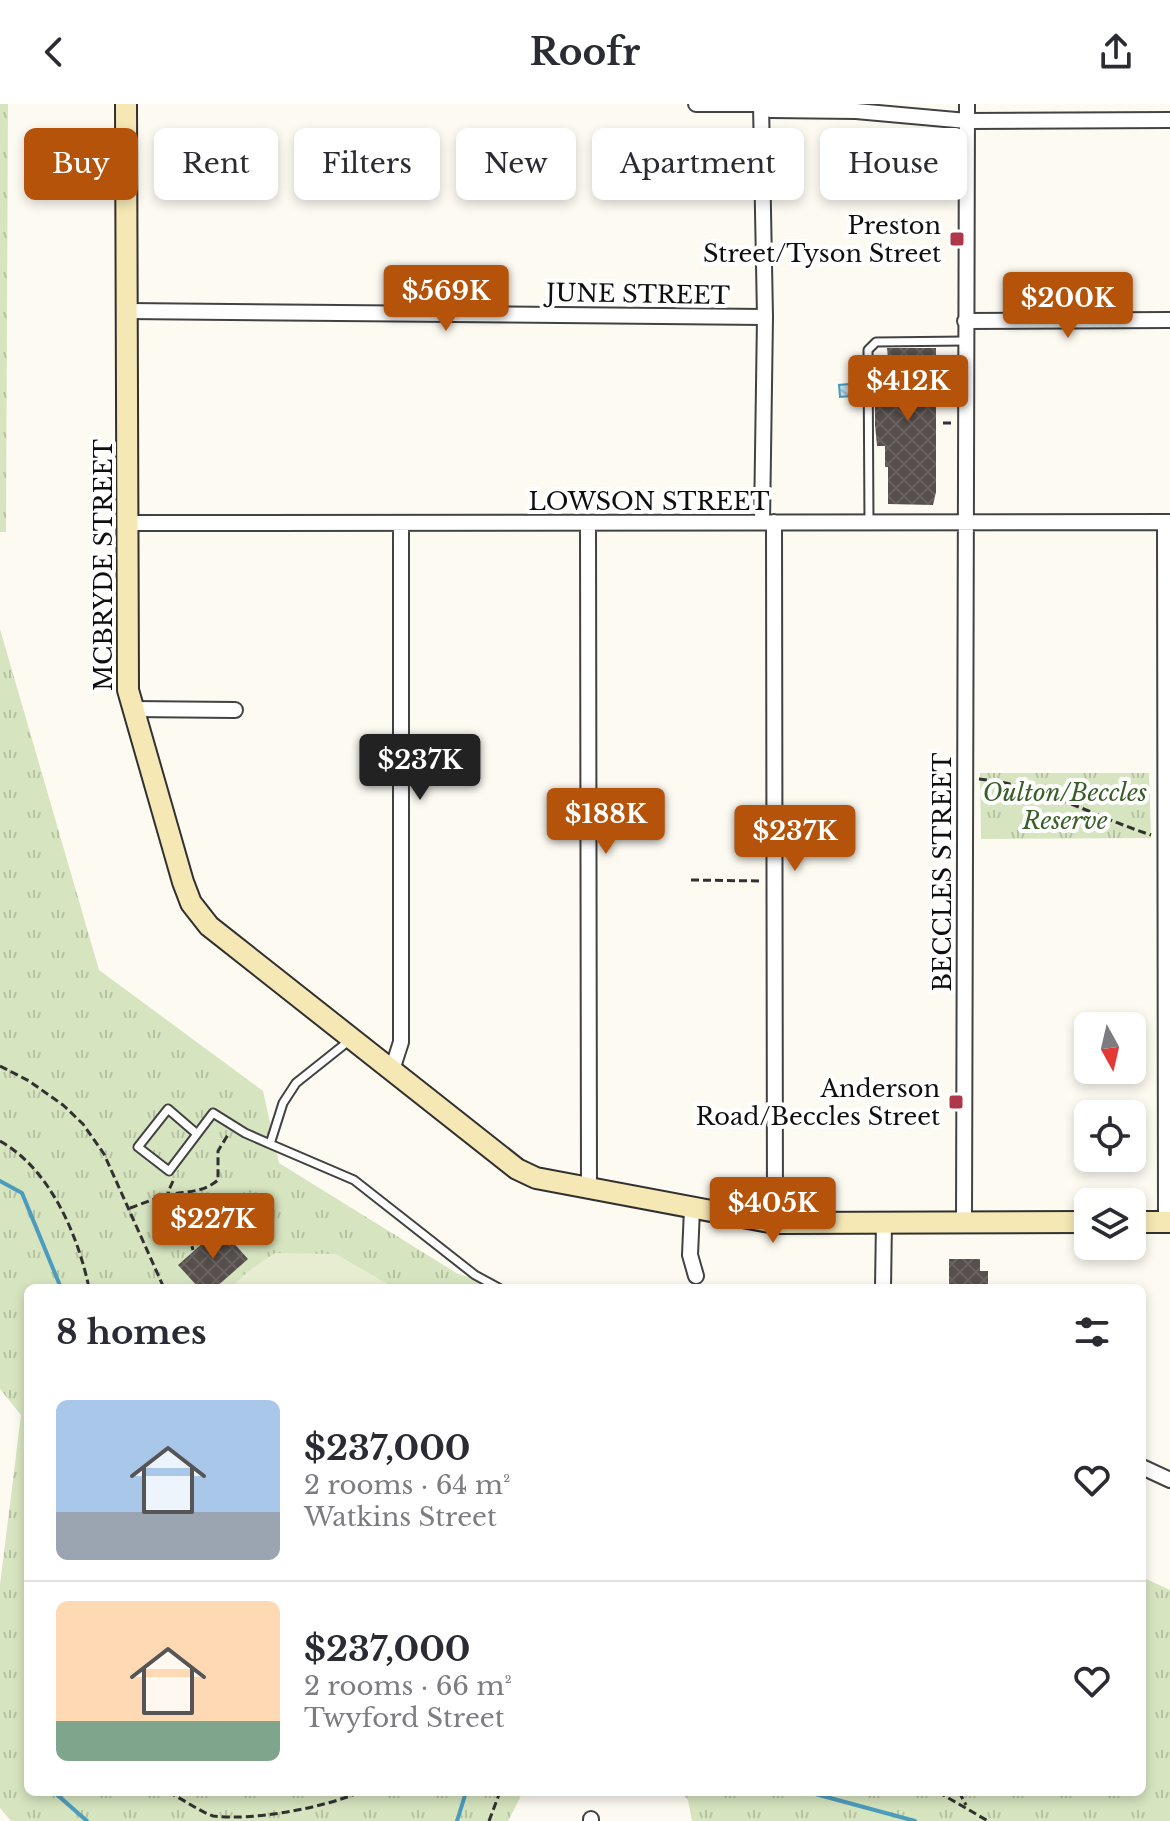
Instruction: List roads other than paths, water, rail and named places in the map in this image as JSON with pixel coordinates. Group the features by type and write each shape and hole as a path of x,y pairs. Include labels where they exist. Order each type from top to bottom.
{"street":[{"name":"MCBRYDE STREET","path":"126,104 128,690 183,882 198,914 517,1169 544,1181 775,1223 1074,1222"},
{"path":"696,104 761,104 771,110 856,111 967,121 1170,120"},
{"path":"761,104 776,881 775,1223"},
{"name":"BECCLES STREET","path":"964,1221 967,104"},
{"name":"JUNE STREET","path":"127,311 765,317"},
{"path":"965,321 1170,320"},
{"path":"1146,1222 1168,1222 1168,522"},
{"name":"LOWSON STREET","path":"128,523 1168,522"},
{"path":"392,1070 401,1042 401,523"},
{"path":"588,523 589,1189"},
{"path":"132,709 235,710"},
{"path":"692,1209 690,1255 696,1276"},
{"path":"883,1284 884,1222"},
{"path":"1146,1469 1170,1480"}],"lane":[{"path":"869,522 868,350 876,342 965,341"},
{"path":"270,1144 283,1103 296,1083 352,1039"},
{"path":"197,1134 168,1109 138,1147 169,1171 213,1113 270,1144 354,1180 475,1275 492,1284"}],"water":[{"path":"861,383 862,395 840,397 839,385"}],"waterway":[{"path":"0,1181 22,1193 59,1284"},
{"path":"59,1796 87,1821"},
{"path":"457,1821 465,1796"},
{"path":"823,1796 915,1821"}],"place":[{"name":"Preston Street/Tyson Street","path":"957,239"},
{"name":"Anderson Road/Beccles Street","path":"956,1102"}],"park label":[{"name":"Oulton/Beccles Reserve","path":"1065,806"}]}
